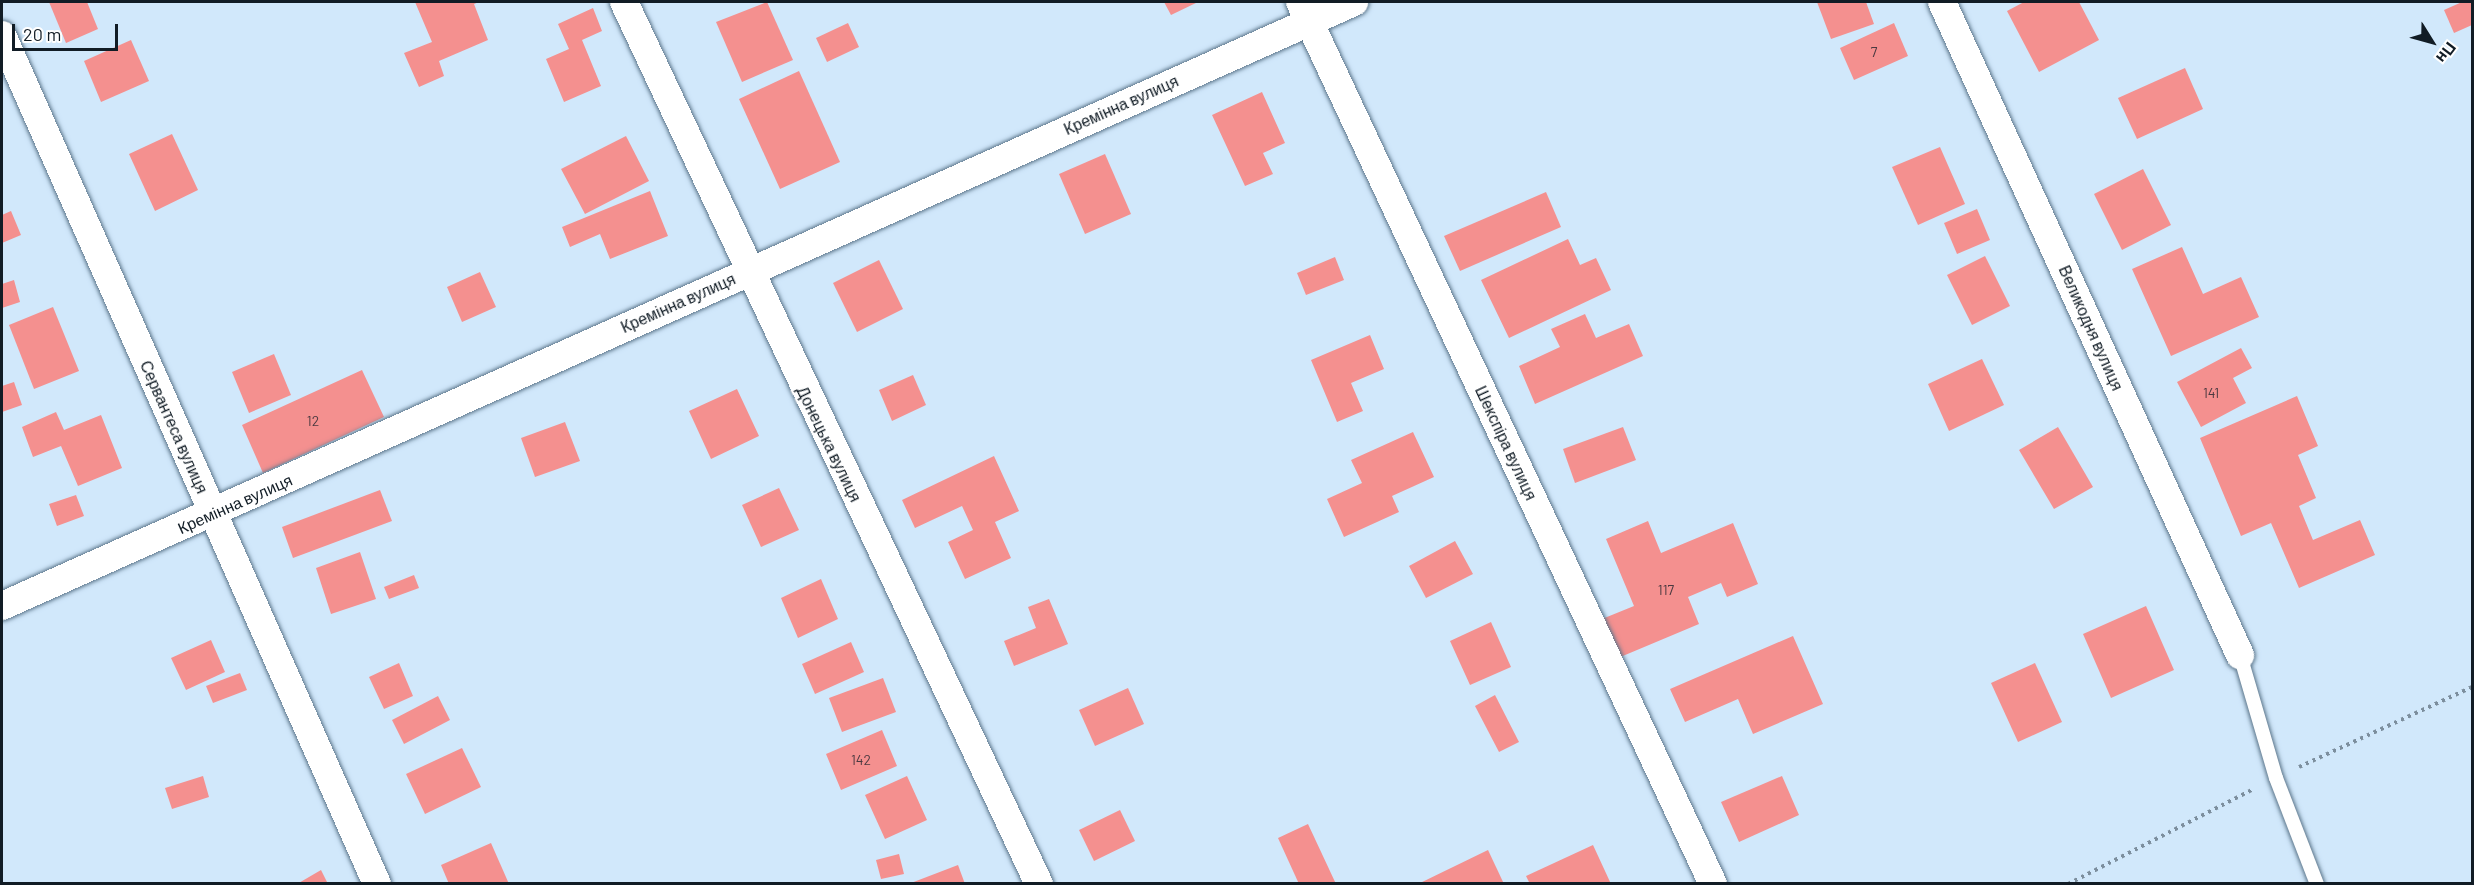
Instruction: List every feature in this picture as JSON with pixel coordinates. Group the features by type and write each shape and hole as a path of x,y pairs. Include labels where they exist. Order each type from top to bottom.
{"street":[{"name":"Донецька вулиця","path":"624,2 747,272 1039,884"},
{"name":"Кремінна вулиця","path":"2,606 212,514 747,272 1304,12 1354,2"},
{"name":"Великодня вулиця","path":"1942,2 2240,655"},
{"name":"Шекспіра вулиця","path":"1304,12 1713,884"},
{"name":"Сервантеса вулиця","path":"2,35 377,884"}],"lane":[{"path":"2240,655 2276,778 2317,884"}],"building":[{"path":"49,2 87,2 98,29 66,43"},
{"path":"415,2 479,2 474,4 488,40 439,61 444,76 419,87 404,53 432,42"},
{"path":"767,2 793,60 742,82 716,22"},
{"path":"1164,2 1198,2 1171,15"},
{"path":"1817,2 1866,2 1874,24 1831,39"},
{"path":"2024,2 2079,2 2099,40 2039,72 2007,11"},
{"path":"2462,2 2472,2 2472,25 2454,33 2444,10"},
{"path":"593,8 602,31 582,40 601,86 564,102 546,59 569,49 558,24"},
{"path":"848,23 859,47 827,62 816,38"},
{"path":"1894,23 1908,56 1854,80 1840,48"},
{"path":"131,40 149,81 101,102 84,61"},
{"path":"2185,68 2203,109 2137,139 2118,98"},
{"path":"799,71 840,162 780,189 739,99"},
{"path":"1262,92 1285,143 1263,153 1273,174 1245,186 1212,115"},
{"path":"172,134 198,190 155,211 129,154"},
{"path":"626,136 649,181 585,214 561,169"},
{"path":"1940,147 1965,204 1918,225 1892,167"},
{"path":"1105,154 1131,214 1085,234 1059,174"},
{"path":"2143,169 2171,225 2122,250 2094,194"},
{"path":"650,191 668,236 610,259 600,234 570,247 562,227"},
{"path":"1546,192 1561,227 1460,271 1444,236"},
{"path":"1977,209 1990,240 1957,254 1944,223"},
{"path":"11,211 21,235 2,243 2,215"},
{"path":"1568,239 1580,265 1596,258 1611,290 1509,338 1481,280"},
{"path":"2182,247 2203,294 2241,277 2259,317 2171,356 2132,269"},
{"path":"1985,256 2010,306 1972,325 1947,275"},
{"path":"1335,257 1344,280 1306,295 1297,273"},
{"path":"879,260 903,309 857,332 833,283"},
{"path":"480,272 496,307 462,322 447,287"},
{"path":"14,280 20,302 2,308 2,284"},
{"path":"53,307 79,371 34,389 9,325"},
{"path":"1585,314 1596,338 1629,324 1643,356 1535,404 1519,366 1560,347 1551,329"},
{"path":"1370,335 1384,369 1351,383 1363,411 1337,422 1311,360"},
{"path":"2241,348 2252,368 2233,378 2246,403 2201,427 2177,382"},
{"path":"274,354 291,395 249,413 232,372"},
{"path":"1982,359 2004,405 1949,431 1928,384"},
{"path":"362,370 384,417 263,473 242,425"},
{"path":"913,375 926,405 892,421 879,390"},
{"path":"14,382 22,405 2,412 2,386"},
{"path":"737,389 759,436 711,459 689,411"},
{"path":"2297,396 2318,446 2298,455 2316,498 2299,506 2313,540 2360,520 2375,555 2299,588 2271,523 2241,536 2200,438"},
{"path":"56,412 64,430 101,415 122,468 78,486 61,446 33,457 22,427"},
{"path":"565,422 580,461 535,477 521,438"},
{"path":"1623,427 1636,460 1575,483 1563,449"},
{"path":"2058,427 2093,487 2054,509 2019,450"},
{"path":"1413,432 1434,477 1392,496 1399,512 1344,537 1327,499 1362,483 1351,460"},
{"path":"994,456 1019,511 995,522 1011,558 965,579 948,542 973,530 962,506 915,528 902,500"},
{"path":"779,488 799,530 761,547 742,505"},
{"path":"380,490 392,521 293,558 282,527"},
{"path":"76,495 84,516 57,526 49,504"},
{"path":"1648,521 1661,553 1733,523 1758,584 1727,597 1721,583 1688,597 1699,624 1618,658 1602,619 1634,606 1606,539"},
{"path":"1455,541 1473,574 1426,598 1409,566"},
{"path":"360,552 376,599 331,614 316,568"},
{"path":"414,575 419,588 389,599 384,587"},
{"path":"821,579 838,619 798,638 781,598"},
{"path":"1049,599 1068,644 1014,666 1004,641 1036,628 1028,607"},
{"path":"2146,606 2174,670 2111,698 2083,634"},
{"path":"1491,622 1511,667 1470,685 1450,641"},
{"path":"1793,636 1823,704 1753,734 1738,699 1685,722 1670,689"},
{"path":"211,640 225,672 186,690 171,658"},
{"path":"851,642 864,672 815,694 802,664"},
{"path":"399,663 413,696 384,709 369,677"},
{"path":"2035,663 2062,722 2018,742 1991,683"},
{"path":"240,673 247,690 213,703 206,686"},
{"path":"883,678 896,712 842,732 829,698"},
{"path":"1128,688 1144,724 1095,746 1079,710"},
{"path":"1495,695 1519,742 1499,752 1475,706"},
{"path":"438,696 450,720 404,744 392,720"},
{"path":"882,730 897,766 841,790 826,754"},
{"path":"462,748 481,787 425,814 406,774"},
{"path":"203,776 209,797 172,809 165,788"},
{"path":"907,776 927,820 885,839 865,795"},
{"path":"1782,776 1799,815 1739,842 1721,802"},
{"path":"1120,810 1135,841 1094,861 1079,830"},
{"path":"1308,824 1336,884 1299,884 1278,838"},
{"path":"491,843 509,884 449,884 441,865"},
{"path":"1593,845 1611,884 1530,884 1526,876"},
{"path":"1488,850 1504,884 1418,884"},
{"path":"899,854 904,874 881,879 876,860"},
{"path":"958,865 965,884 911,884 911,883"},
{"path":"321,870 328,884 297,884"}]}
